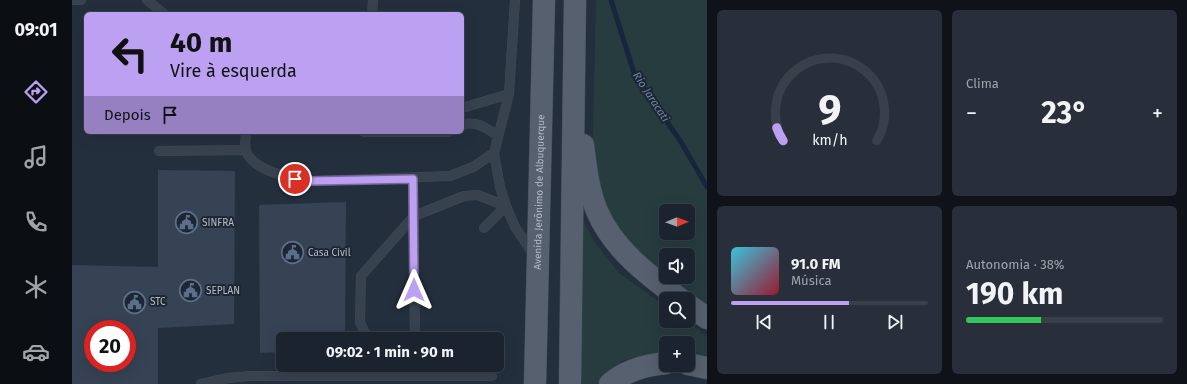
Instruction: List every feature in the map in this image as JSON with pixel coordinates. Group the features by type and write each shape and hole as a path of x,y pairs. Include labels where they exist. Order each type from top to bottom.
{"main road":[{"name":"Avenida Jerônimo de Albuquerque","path":"536,384 544,0"},
{"path":"570,384 575,0"},
{"path":"574,51 587,177 597,211 606,227 624,252 657,282 671,292"},
{"path":"695,310 707,318"},
{"path":"524,384 537,314"},
{"path":"610,384 629,371 646,365 659,364"},
{"path":"695,365 707,368"}],"lane":[{"path":"72,0 81,0"},
{"path":"147,0 162,12"},
{"path":"372,12 373,0"},
{"path":"515,0 510,94 497,135 494,153 506,206 515,227 538,261"},
{"path":"464,107 510,94"},
{"path":"464,125 472,123 480,124 497,135"},
{"path":"246,134 245,150 250,159 258,166 295,179 312,181 413,179 450,176 473,166 494,153"},
{"path":"159,151 245,150"},
{"path":"413,179 415,332"},
{"path":"366,332 360,322 361,276 414,216 464,196 478,195 506,206"},
{"path":"484,228 506,206"},
{"path":"402,372 405,375"},
{"path":"201,384 228,378 250,376 492,376"}],"green space":[{"path":"596,0 707,0 707,309 695,301 695,292 682,292 670,284 695,284 695,248 659,248 659,275 643,262 623,240 607,210 592,173"},
{"path":"577,209 595,243 619,273 659,302 659,328 695,327 707,336 707,357 695,353 695,336 659,336 659,352 622,361 597,384 582,384 570,351"}],"building":[{"path":"158,170 235,171 234,324 158,328 158,384 72,384 72,265 158,267"},
{"path":"346,202 345,332 276,332 276,352 260,353 259,205"}],"waterway":[{"name":"Rio Jaracati","path":"611,0 635,76 681,142 707,187"}],"place":[{"name":"SINFRA","path":"186,223"},
{"name":"Casa Civil","path":"292,253"},
{"name":"SEPLAN","path":"190,291"},
{"name":"STC","path":"134,302"}],"route":[{"path":"295,179 312,181 413,179 414,290"}]}
